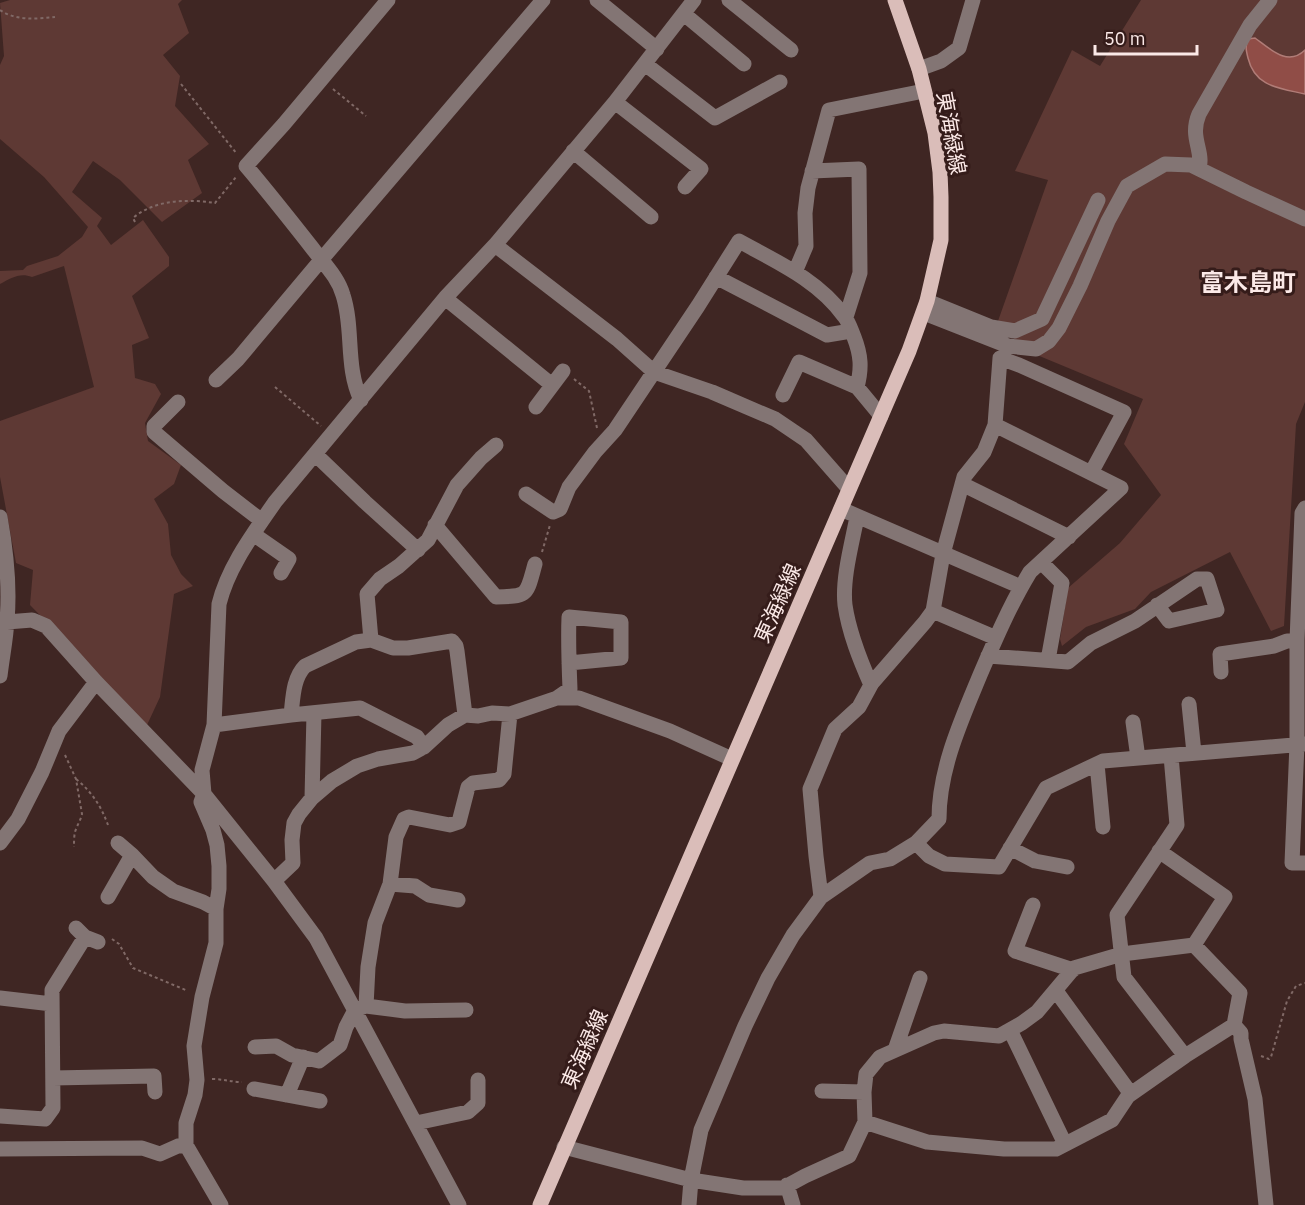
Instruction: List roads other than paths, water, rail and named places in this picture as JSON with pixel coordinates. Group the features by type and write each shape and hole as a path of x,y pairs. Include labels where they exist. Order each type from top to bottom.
{"main road":[{"name":"東海緑線","path":"540,1205 926,307 941,240 940,172 935,133 919,69 895,0"}],"street":[{"path":"361,399 354,381 348,311 335,276 246,166 388,0"},
{"path":"216,380 238,359 543,0"},
{"path":"597,0 657,49"},
{"path":"221,1205 186,1145 186,1122 195,1095 197,1080 194,1046 202,997 216,943 216,909 219,889 217,845 201,802 204,794 202,770 214,725 219,604 223,589 236,563 275,502 445,298 495,244 615,102 694,0"},
{"path":"729,0 791,50"},
{"path":"919,69 941,61 959,48 973,0"},
{"path":"1199,169 1201,162 1195,132 1198,114 1250,26 1270,0"},
{"path":"684,14 744,64"},
{"path":"645,64 715,118 780,82"},
{"path":"795,272 806,246 805,213 812,171 829,110 924,90"},
{"path":"615,102 701,169 685,187"},
{"path":"573,151 651,217"},
{"path":"926,307 1008,346 1036,349 1049,341 1059,328 1108,221 1127,186 1165,164 1191,165 1305,219"},
{"path":"812,171 859,169 860,273 849,324"},
{"path":"926,307 991,327 1015,331 1042,319 1098,200"},
{"path":"526,494 554,512 560,509 569,487 615,430 739,241 795,272 825,294 849,324 858,349 861,373 858,387"},
{"path":"495,244 617,339 654,372 712,392 775,419 806,440 849,489"},
{"path":"716,276 827,335 849,324"},
{"path":"445,298 552,385"},
{"path":"821,897 810,789 835,729 859,707 889,662 926,622 933,611 943,554 964,477 984,452 995,425 1000,358 1124,412 1091,473"},
{"path":"783,395 799,362 858,387 880,416"},
{"path":"536,407 563,371"},
{"path":"178,402 154,426 154,432 224,491 289,559 281,573"},
{"path":"689,1205 691,1180 701,1130 745,1026 768,978 793,935 821,897 870,864 890,859 916,843 939,819 939,798 956,732 996,638 1030,572 1121,488 995,425"},
{"path":"371,640 367,594 380,579 428,540 457,485 480,458 496,445"},
{"path":"315,454 418,550"},
{"path":"962,484 1069,537"},
{"path":"1305,508 1302,513 1301,744 1292,863 1305,863"},
{"path":"841,509 1022,587"},
{"path":"0,517 8,604 0,676"},
{"path":"857,517 847,569 845,604 855,650 871,686"},
{"path":"435,525 496,597 519,596 528,590 535,564"},
{"path":"1041,562 1062,583 1048,660"},
{"path":"988,656 1068,662 1091,643 1135,621 1157,605"},
{"path":"933,611 996,638"},
{"path":"7,622 32,620 46,626 96,682 204,794 274,881 316,938 360,1008 459,1205"},
{"path":"1221,672 1220,654 1274,646 1300,633"},
{"path":"291,715 296,681 304,666 356,642 371,640 393,648 452,641 457,651 465,715"},
{"path":"274,881 293,862 294,823 299,813 332,781 357,766 378,759 413,753 424,747 448,725 465,715 510,714 557,698 570,689 569,663"},
{"path":"0,843 18,819 42,772 59,731 96,682"},
{"path":"557,698 579,698 670,731 732,759"},
{"path":"1189,704 1194,753"},
{"path":"214,725 360,708 417,737 424,747"},
{"path":"312,798 314,713"},
{"path":"255,1047 276,1046 292,1055 319,1061 340,1045 346,1027 360,1008 375,923 390,885 396,837 404,819 409,817 450,825 459,822 468,788 473,783 499,780 504,774 510,714"},
{"path":"1133,722 1138,758"},
{"path":"916,843 929,856 945,864 999,867 1046,788 1097,764 1138,758 1301,744"},
{"path":"1171,756 1177,825 1118,915 1124,977 1185,1056"},
{"path":"1097,764 1103,827"},
{"path":"118,843 153,877 173,891 216,909"},
{"path":"1010,848 1035,861 1067,867"},
{"path":"1160,851 1224,897 1194,945"},
{"path":"108,897 132,855"},
{"path":"390,885 415,886 429,895 458,900"},
{"path":"1033,906 1015,951 1072,970"},
{"path":"0,1116 45,1119 53,1108 52,990 86,936"},
{"path":"564,1147 691,1180 743,1188 783,1188 849,1156 865,1122 866,1074 880,1057 944,1030 999,1036 1037,1012 1072,970 1122,954 1194,945"},
{"path":"865,1122 927,1142 1004,1149 1056,1149 1112,1120 1131,1094 1234,1025 1240,993 1194,945"},
{"path":"894,1050 920,978"},
{"path":"1056,991 1131,1094"},
{"path":"0,998 52,1004"},
{"path":"360,1008 405,1011 466,1010"},
{"path":"1234,1025 1241,1033 1255,1099 1266,1205"},
{"path":"1010,1030 1065,1144"},
{"path":"287,1095 303,1057"},
{"path":"53,1078 154,1076 155,1092"},
{"path":"416,1123 468,1112 478,1103 478,1080"},
{"path":"249,1085 320,1101"},
{"path":"822,1090 864,1092"},
{"path":"0,1149 142,1148 160,1154 186,1145"},
{"path":"787,1185 793,1205"}],"district":[{"name":"富木島町","path":"1248,282"}]}
